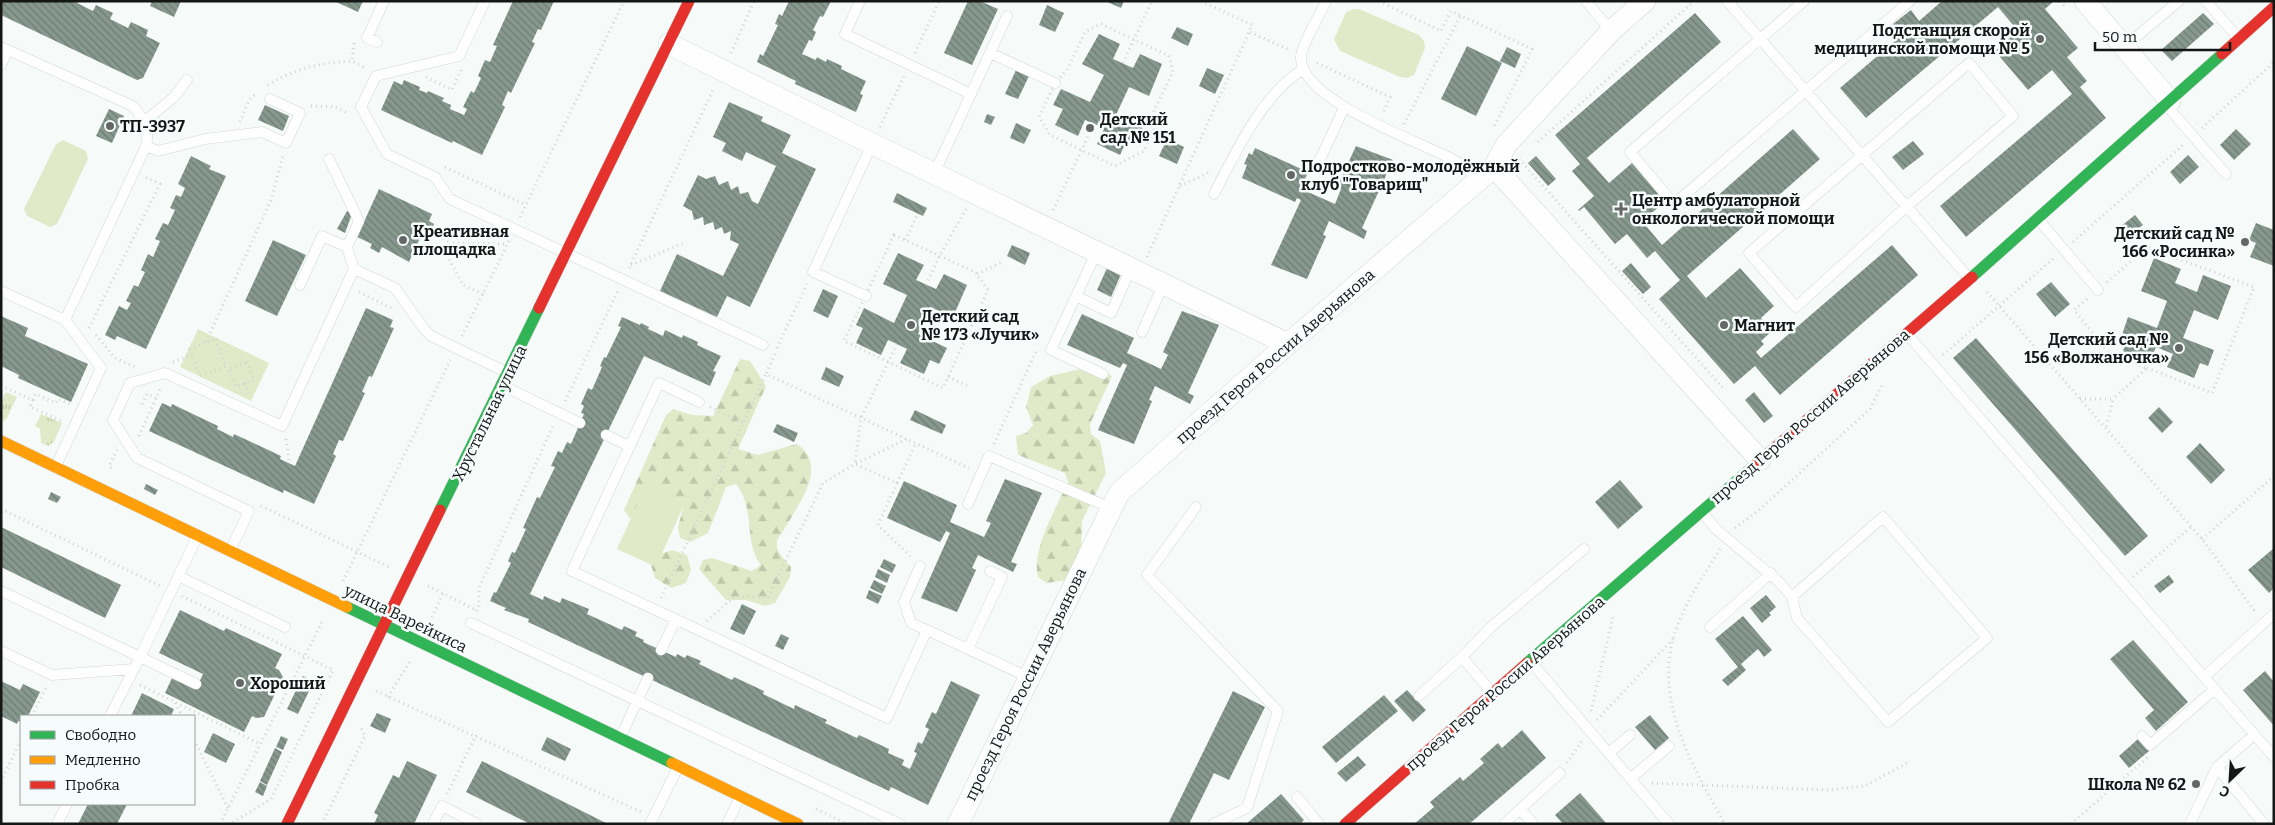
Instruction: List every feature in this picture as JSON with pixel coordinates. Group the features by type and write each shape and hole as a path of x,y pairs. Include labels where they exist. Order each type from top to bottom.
{"street":[{"name":"Хрустальная улица","path":"287,824 386,626 689,1"},
{"name":"проезд Героя России Аверьянова","path":"958,824 1119,493 1288,344 1486,174 1506,145 1611,31 1646,1"},
{"path":"2086,1 2168,103"},
{"name":"проезд Героя России Аверьянова","path":"1345,824 2037,219 2274,7"},
{"path":"668,44 1288,344"},
{"path":"1486,174 1760,460"},
{"name":"улица Варейкиса","path":"1,441 798,824"}],"lane":[{"path":"377,42 367,38 384,1"},
{"path":"485,1 459,56 376,76 361,107 387,154 435,177 450,200 763,345"},
{"path":"860,1 845,34 971,94"},
{"path":"1326,1 1301,55 1302,70 1327,96 1344,108 1453,159 1470,171 1486,174"},
{"path":"1586,1 1611,31"},
{"path":"1727,1 1906,207 1971,277"},
{"path":"1804,1 1630,152 1674,204 1910,1"},
{"path":"2124,47 2179,1"},
{"path":"2206,1 2239,39"},
{"path":"934,174 1007,16"},
{"path":"1,65 5,48 133,106 145,121 148,136 146,146 66,320"},
{"path":"990,53 1055,83"},
{"path":"1969,63 2013,116 1906,207 1796,307 1749,253 1861,155 1969,63"},
{"path":"1214,194 1241,142 1267,103 1289,78 1302,70"},
{"path":"145,121 174,97 187,80"},
{"path":"146,146 158,152 178,145 235,134 262,132 286,143 300,113 270,99"},
{"path":"2168,103 2193,136 2226,174"},
{"path":"1316,168 1344,108"},
{"path":"866,296 813,272 872,144"},
{"path":"229,552 249,511 137,458 113,420 130,383 165,372 282,426 354,269 347,247 359,221 329,159"},
{"path":"2037,219 2098,290"},
{"path":"300,285 322,236 347,247"},
{"path":"1097,251 1051,350 1103,374"},
{"path":"354,269 395,288 428,333 508,374"},
{"path":"1076,296 1111,313 1136,270"},
{"path":"1142,332 1164,283"},
{"path":"1,291 66,320 101,368 55,467"},
{"path":"1906,333 2274,757"},
{"path":"699,402 659,383 572,571 887,718 927,630"},
{"path":"503,386 580,423"},
{"path":"606,435 629,446"},
{"path":"968,504 989,456 1111,508"},
{"path":"1196,507 1147,575 1278,710 1247,808 1213,824"},
{"path":"1701,511 1716,529 1771,573 1792,597 1797,618 1888,722 1987,638 1882,518 1792,597"},
{"path":"110,715 134,670 197,536"},
{"path":"1418,696 1462,657 1491,627 1584,549"},
{"path":"920,566 904,602 911,623 1028,677"},
{"path":"968,649 1002,577 990,571"},
{"path":"1710,627 1771,573"},
{"path":"178,576 285,627"},
{"path":"1,591 196,684"},
{"path":"2204,677 2274,614"},
{"path":"662,650 676,619"},
{"path":"471,623 900,824"},
{"path":"1,651 52,676 134,670"},
{"path":"1462,657 1493,694"},
{"path":"1530,661 1669,824"},
{"path":"620,739 648,678"},
{"path":"2142,736 2150,745 2215,689"},
{"path":"1609,753 1630,735"},
{"path":"2190,824 2217,767 2254,735"},
{"path":"1632,780 1669,746"},
{"path":"652,820 678,766"},
{"path":"2217,767 2264,824"},
{"path":"1504,824 1560,773"},
{"path":"727,824 740,796"},
{"path":"1297,797 1319,824"},
{"path":"57,824 66,805"},
{"path":"433,824 442,806 478,824"},
{"path":"1520,810 1533,824"}],"path":[{"path":"220,824 358,552 624,1"},
{"path":"471,623 477,610 479,588 754,1"},
{"path":"1123,63 1152,1"},
{"path":"1136,270 1179,187 1252,25 1201,1"},
{"path":"1379,1 1441,31 1451,11 1532,49 1493,130 1498,135"},
{"path":"1533,146 1694,1"},
{"path":"1402,127 1461,15"},
{"path":"1101,24 1168,56 1173,72 1154,113 1157,124 1144,150 1115,166 1050,135 1039,117 1055,83 1067,70 1085,32 1101,24"},
{"path":"1249,32 1390,97 1381,117"},
{"path":"264,87 297,71 330,62 352,61"},
{"path":"1933,364 2193,136 2274,62"},
{"path":"235,134 249,100 260,91"},
{"path":"300,113 310,106 336,107 369,122"},
{"path":"1045,227 1094,124"},
{"path":"206,342 271,200 286,143"},
{"path":"1519,159 1526,152"},
{"path":"438,163 526,205"},
{"path":"1179,187 1230,163"},
{"path":"91,329 160,184 134,172"},
{"path":"926,285 969,202"},
{"path":"905,240 917,216"},
{"path":"434,234 452,243 507,244"},
{"path":"894,235 905,240 977,274 988,290 943,388 844,341 894,235"},
{"path":"452,243 447,255 463,285 483,294"},
{"path":"630,265 684,243"},
{"path":"2148,247 2254,288 2212,392 2147,368 2109,353 2074,310 2148,247"},
{"path":"977,274 1004,261"},
{"path":"656,610 813,272"},
{"path":"1971,277 1999,306 2202,539 2263,624"},
{"path":"66,320 91,329 115,358 138,368"},
{"path":"206,342 190,349 200,376 228,368 247,362 254,380 236,387 228,368 216,339 206,342"},
{"path":"989,456 1040,342"},
{"path":"855,464 862,418 897,344"},
{"path":"164,365 192,355"},
{"path":"2106,429 2113,399 2147,368"},
{"path":"766,374 981,474"},
{"path":"948,377 970,387"},
{"path":"116,471 109,466 119,443 126,441 135,445 164,382"},
{"path":"1,386 33,400"},
{"path":"72,405 58,399 56,403 35,394 30,407 74,426"},
{"path":"142,404 147,394 156,398"},
{"path":"2080,399 2113,399"},
{"path":"699,402 743,423"},
{"path":"286,438 290,460"},
{"path":"697,629 734,597 768,597 823,483 855,464 907,439"},
{"path":"916,444 878,525 920,566"},
{"path":"855,464 897,483"},
{"path":"2202,539 2274,476"},
{"path":"254,502 477,610"},
{"path":"1,509 333,670 271,799 230,824"},
{"path":"2124,584 2191,527"},
{"path":"1560,773 1584,739 1588,728 1614,612"},
{"path":"1588,728 1608,710 1675,636"},
{"path":"388,697 413,655"},
{"path":"32,715 52,676"},
{"path":"128,680 260,744"},
{"path":"372,700 375,690 476,735 652,820"},
{"path":"175,702 182,715"},
{"path":"322,824 365,736 359,727 364,718"},
{"path":"442,806 476,735"},
{"path":"1,782 20,740"},
{"path":"195,742 228,808"},
{"path":"2071,824 2152,754 2150,745"},
{"path":"1632,780 1827,790 1865,786 1907,763"}],"green space":[{"path":"1359,9 1419,35 1424,41 1425,48 1414,75 1407,78 1400,77 1340,51 1334,39 1346,12"},
{"path":"63,140 86,151 88,159 57,224 50,227 27,216 24,209 56,144"},
{"path":"198,329 269,363 251,401 180,367"},
{"path":"740,359 750,361 766,386 738,449 758,455 797,444 806,453 811,463 808,485 777,541 779,552 791,567 790,577 775,603 765,606 746,600 726,600 699,569 703,560 712,558 752,571 761,565 752,546 746,504 736,484 726,487 708,533 690,542 680,538 678,527 683,508 677,499 658,502 630,518 624,510 666,415 673,409 692,415 713,416"},
{"path":"1094,366 1112,376 1090,424 1091,434 1100,441 1106,473 1082,521 1081,563 1067,580 1046,583 1038,577 1038,554 1046,529 1068,482 1065,473 1018,455 1016,436 1026,433 1033,425 1026,407 1031,387 1050,376"},
{"path":"6,392 17,397 7,418 1,423 1,402"},
{"path":"41,414 62,423 54,442 48,446 41,443 40,429 35,426"},
{"path":"646,485 685,503 656,567 617,549"},
{"path":"672,550 687,555 691,570 686,583 671,588 655,578 651,565 660,554"}],"building":[{"path":"1,1 78,1 77,3 93,11 96,5 113,13 110,19 128,28 131,22 148,30 146,36 160,43 143,78 137,80 1,15"},
{"path":"152,1 181,1 174,17 150,6"},
{"path":"334,1 363,1 358,12"},
{"path":"513,1 554,1 541,30 538,29 532,42 535,43 511,93 508,91 502,105 505,107 482,155 381,110 394,81 402,85 404,80 420,87 419,90 427,93 428,91 444,98 442,101 451,105 450,109 464,115 467,109 463,107 471,91 474,93 481,78 478,76 485,60 490,62 497,46 493,45"},
{"path":"789,1 831,1 823,17 820,16 813,30 816,32 812,41 809,40 802,54 816,60 817,57 826,62 827,59 842,66 841,69 866,81 860,94 863,95 856,112 795,84 796,81 757,62 760,54 763,56 778,25 775,24 779,14 782,16"},
{"path":"968,1 980,1 998,9 972,65 944,53"},
{"path":"1105,1 1124,1 1121,8"},
{"path":"1942,1 2054,1 2045,9 2078,48 2067,57 2087,81 2080,87 2106,118 1966,237 1940,206 2072,94 2052,70 2028,90 1995,51 2018,31 1998,7 1866,118 1840,88 1902,35 1893,24 1911,10 1919,21"},
{"path":"1047,5 1064,13 1055,32 1039,25"},
{"path":"1695,13 1721,42 1587,158 1609,183 1632,163 1665,202 1642,221 1662,245 1793,129 1820,159 1687,276 1706,298 1740,268 1774,306 1761,318 1772,331 1761,341 1764,344 1756,352 1761,358 1892,245 1918,275 1780,395 1755,366 1734,384 1659,299 1680,280 1655,251 1647,258 1627,234 1615,244 1584,207 1578,210 1594,196 1572,171 1580,164 1555,135"},
{"path":"2203,13 2214,24 2172,61 2161,50"},
{"path":"1177,27 1193,34 1188,46 1171,38"},
{"path":"1099,34 1120,44 1113,59 1133,68 1140,54 1162,64 1149,96 1129,87 1116,115 1143,128 1135,144 1127,140 1120,155 1097,144 1104,129 1095,124 1085,120 1078,136 1055,125 1063,109 1053,105 1061,89 1090,102 1104,75 1082,64"},
{"path":"1467,46 1502,63 1476,116 1441,99"},
{"path":"1507,47 1521,54 1515,68 1500,61"},
{"path":"1207,68 1224,75 1215,94 1199,86"},
{"path":"1016,70 1029,76 1018,99 1005,94"},
{"path":"729,102 763,117 761,121 791,135 782,153 816,169 750,307 727,296 717,317 660,291 677,254 723,276 739,244 730,240 731,231 724,234 722,227 715,230 713,222 704,225 703,217 694,220 692,211 683,206 698,175 706,179 715,176 719,185 728,181 731,190 738,186 740,194 748,192 752,201 758,204 776,166 746,152 742,161 722,151 726,143 713,137"},
{"path":"265,105 289,116 283,131 258,120"},
{"name":"ТП-3937","path":"109,109 124,116 112,143 96,136"},
{"path":"987,114 995,117 991,125 984,122"},
{"path":"1016,123 1031,130 1024,144 1010,138"},
{"path":"2236,129 2251,144 2234,160 2220,145"},
{"path":"1167,139 1184,147 1177,164 1159,156"},
{"path":"1913,141 1924,154 1903,170 1892,157"},
{"path":"1356,146 1393,160 1362,228 1367,231 1364,239 1329,221 1323,235 1326,236 1307,279 1271,265 1301,200 1297,198 1295,202 1242,178 1247,165 1244,164 1249,153 1252,155 1255,148 1308,172 1301,189 1335,204 1341,189 1337,187"},
{"path":"2188,155 2199,167 2180,184 2170,172"},
{"path":"191,156 211,166 209,169 226,176 146,349 117,336 115,340 105,335 119,306 127,310 131,303 126,301 134,285 138,287 145,272 141,270 148,254 153,257 160,241 155,239 163,223 168,225 175,210 170,208 176,195 181,197 185,188 178,184"},
{"path":"1536,156 1556,179 1548,186 1528,163"},
{"path":"379,189 432,214 429,221 434,224 429,235 423,232 409,262 382,247 379,253 370,248 372,244 357,237"},
{"path":"897,193 927,208 923,216 893,202"},
{"path":"347,211 352,214 345,233 337,229"},
{"path":"2135,215 2143,225 2128,236 2120,227"},
{"path":"2256,223 2274,230 2274,266 2250,257 2256,243 2249,240"},
{"path":"273,240 306,255 277,316 245,301"},
{"path":"1012,245 1030,253 1025,265 1007,256"},
{"path":"898,253 924,265 916,280 936,289 944,274 967,285 953,317 930,307 918,334 947,348 939,364 930,360 924,374 900,363 907,349 897,344 888,340 881,355 856,343 863,328 856,325 864,308 894,323 907,295 883,284"},
{"path":"2154,258 2181,269 2175,283 2197,292 2203,275 2231,286 2218,320 2194,310 2183,338 2214,350 2208,366 2200,363 2194,378 2167,367 2173,354 2156,347 2150,362 2123,351 2128,337 2122,335 2128,317 2157,328 2167,301 2141,291"},
{"path":"1631,263 1651,287 1643,294 1622,271"},
{"path":"1108,266 1122,272 1111,297 1097,290"},
{"path":"2051,282 2070,304 2055,317 2036,294"},
{"path":"823,289 838,296 828,318 813,311"},
{"path":"366,308 393,320 390,327 394,328 372,377 369,376 362,392 365,393 343,441 339,440 333,454 336,456 314,504 284,490 283,493 149,431 162,403 171,407 172,404 218,426 217,429 233,437 234,434 281,456 280,459 295,466"},
{"path":"1182,311 1219,325 1188,393 1194,396 1190,404 1155,386 1149,400 1152,401 1134,444 1098,430 1127,365 1123,363 1120,368 1067,345 1082,314 1134,338 1127,353 1161,369 1168,355 1163,352"},
{"path":"1,316 28,328 25,336 88,364 71,402 18,378 19,375 1,366"},
{"path":"622,317 640,325 641,323 649,327 648,329 663,336 665,330 682,338 683,335 698,342 697,345 721,356 713,371 716,372 710,386 644,356 530,594 543,600 544,596 560,603 562,598 589,609 587,614 622,630 624,626 637,632 635,636 644,640 643,642 676,657 677,654 685,658 687,655 701,661 699,664 732,680 734,677 764,691 763,694 794,709 795,705 827,720 825,723 857,738 859,735 889,749 888,753 904,760 902,765 910,769 917,753 914,752 918,742 922,744 929,729 925,727 932,712 936,714 951,681 980,695 928,805 891,787 889,791 528,622 529,619 504,610 506,608 490,601 511,563 508,561 512,552 515,553 526,529 523,528 537,497 540,498 555,467 551,466 558,451 562,453 567,442 571,444 584,414 581,413 584,406 581,404 588,388 592,390 602,367 600,366 604,357 606,358 621,327 618,326"},
{"path":"1976,338 2148,536 2125,556 1953,358"},
{"path":"826,367 844,376 839,387 821,379"},
{"path":"1754,392 1773,416 1764,423 1745,400"},
{"path":"2159,407 2173,422 2162,433 2148,418"},
{"path":"915,410 946,425 942,434 910,420"},
{"path":"777,424 798,433 794,442 773,432"},
{"path":"2200,443 2225,470 2211,484 2186,457"},
{"path":"1005,479 1042,493 1011,562 1017,564 1013,572 978,555 972,568 976,570 957,612 921,598 950,533 946,531 940,542 887,518 904,481 957,505 950,522 984,537 991,523 986,521"},
{"path":"1620,480 1643,507 1618,529 1595,502"},
{"path":"146,484 158,490 155,495 144,489"},
{"path":"51,492 61,497 57,503 48,499"},
{"path":"1,527 121,585 105,618 1,567"},
{"path":"2274,548 2274,588 2269,593 2248,570"},
{"path":"884,559 896,565 892,573 880,567"},
{"path":"878,569 890,575 887,583 875,577"},
{"path":"2169,575 2174,582 2160,593 2154,586"},
{"path":"874,580 886,586 882,594 870,588"},
{"path":"869,590 882,596 878,604 866,598"},
{"path":"1766,595 1776,607 1769,613 1771,615 1762,623 1750,608"},
{"path":"742,604 756,611 744,635 730,629"},
{"name":"Хороший","path":"180,610 224,631 226,628 282,654 275,668 279,670 283,677 264,717 256,718 252,716 244,732 165,693 172,678 196,689 203,674 159,653"},
{"path":"1743,616 1772,650 1764,657 1758,649 1741,664 1746,670 1728,686 1722,680 1738,667 1715,639"},
{"path":"781,634 789,638 783,650 775,646"},
{"path":"2133,640 2188,702 2156,731 2145,718 2154,710 2110,659"},
{"path":"2265,671 2274,682 2274,726 2243,690"},
{"path":"303,676 314,681 298,714 287,709"},
{"path":"1,681 20,690 23,684 40,692 28,715 20,715 20,722 18,721 17,724 1,716"},
{"path":"1407,690 1426,710 1413,722 1394,701"},
{"path":"1233,691 1265,707 1229,780 1214,773 1189,824 1168,824"},
{"path":"142,693 174,709 171,715 131,715"},
{"path":"1384,695 1398,711 1336,763 1322,747"},
{"path":"377,713 391,719 385,733 370,726"},
{"path":"1650,715 1669,738 1655,750 1635,727"},
{"path":"1522,730 1546,758 1469,824 1414,824 1434,807 1430,802 1460,777 1463,781 1484,763 1480,759 1498,743 1502,748"},
{"path":"213,733 235,744 226,763 204,752"},
{"path":"281,736 288,739 283,750 276,747"},
{"path":"547,737 571,749 565,761 541,750"},
{"path":"2138,739 2149,751 2129,768 2119,756"},
{"path":"275,748 282,752 267,785 260,781"},
{"path":"1358,756 1366,765 1346,782 1337,773"},
{"path":"407,761 437,775 414,824 374,824 378,815 374,813 393,775 399,778"},
{"path":"482,761 608,824 530,824 466,792"},
{"path":"260,782 267,786 263,796 255,792"},
{"path":"1580,793 1607,824 1563,824 1555,815"},
{"path":"1281,794 1304,820 1300,824 1246,824"},
{"path":"88,805 126,805 117,824 78,824"}],"traffic: fast":[{"path":"1972,277 2222,54"},
{"path":"440,510 539,308"},
{"path":"1527,663 1756,464"},
{"path":"347,607 672,763"}],"traffic: slow":[{"path":"1,441 347,607"},
{"path":"672,763 798,824"}],"traffic: jam":[{"path":"539,308 689,1"},
{"path":"2222,54 2274,7"},
{"path":"1756,464 1972,277"},
{"path":"287,824 440,510"},
{"path":"1345,824 1527,663"}],"place":[{"name":"Подстанция скорой медицинской помощи № 5","path":"2040,39"},
{"name":"ТП-3937","path":"110,126"},
{"name":"Детский сад № 151","path":"1090,128"},
{"name":"Подростково-молодёжный клуб \"Товарищ\"","path":"1291,175"},
{"name":"Центр амбулаторной онкологической помощи","path":"1621,209"},
{"name":"Креативная площадка","path":"403,240"},
{"name":"Детский сад № 166 «Росинка»","path":"2245,242"},
{"name":"Детский сад № 173 «Лучик»","path":"911,325"},
{"name":"Магнит","path":"1724,325"},
{"name":"Детский сад № 156 «Волжаночка»","path":"2179,348"},
{"name":"Хороший","path":"240,683"},
{"name":"Школа № 62","path":"2196,784"}]}
